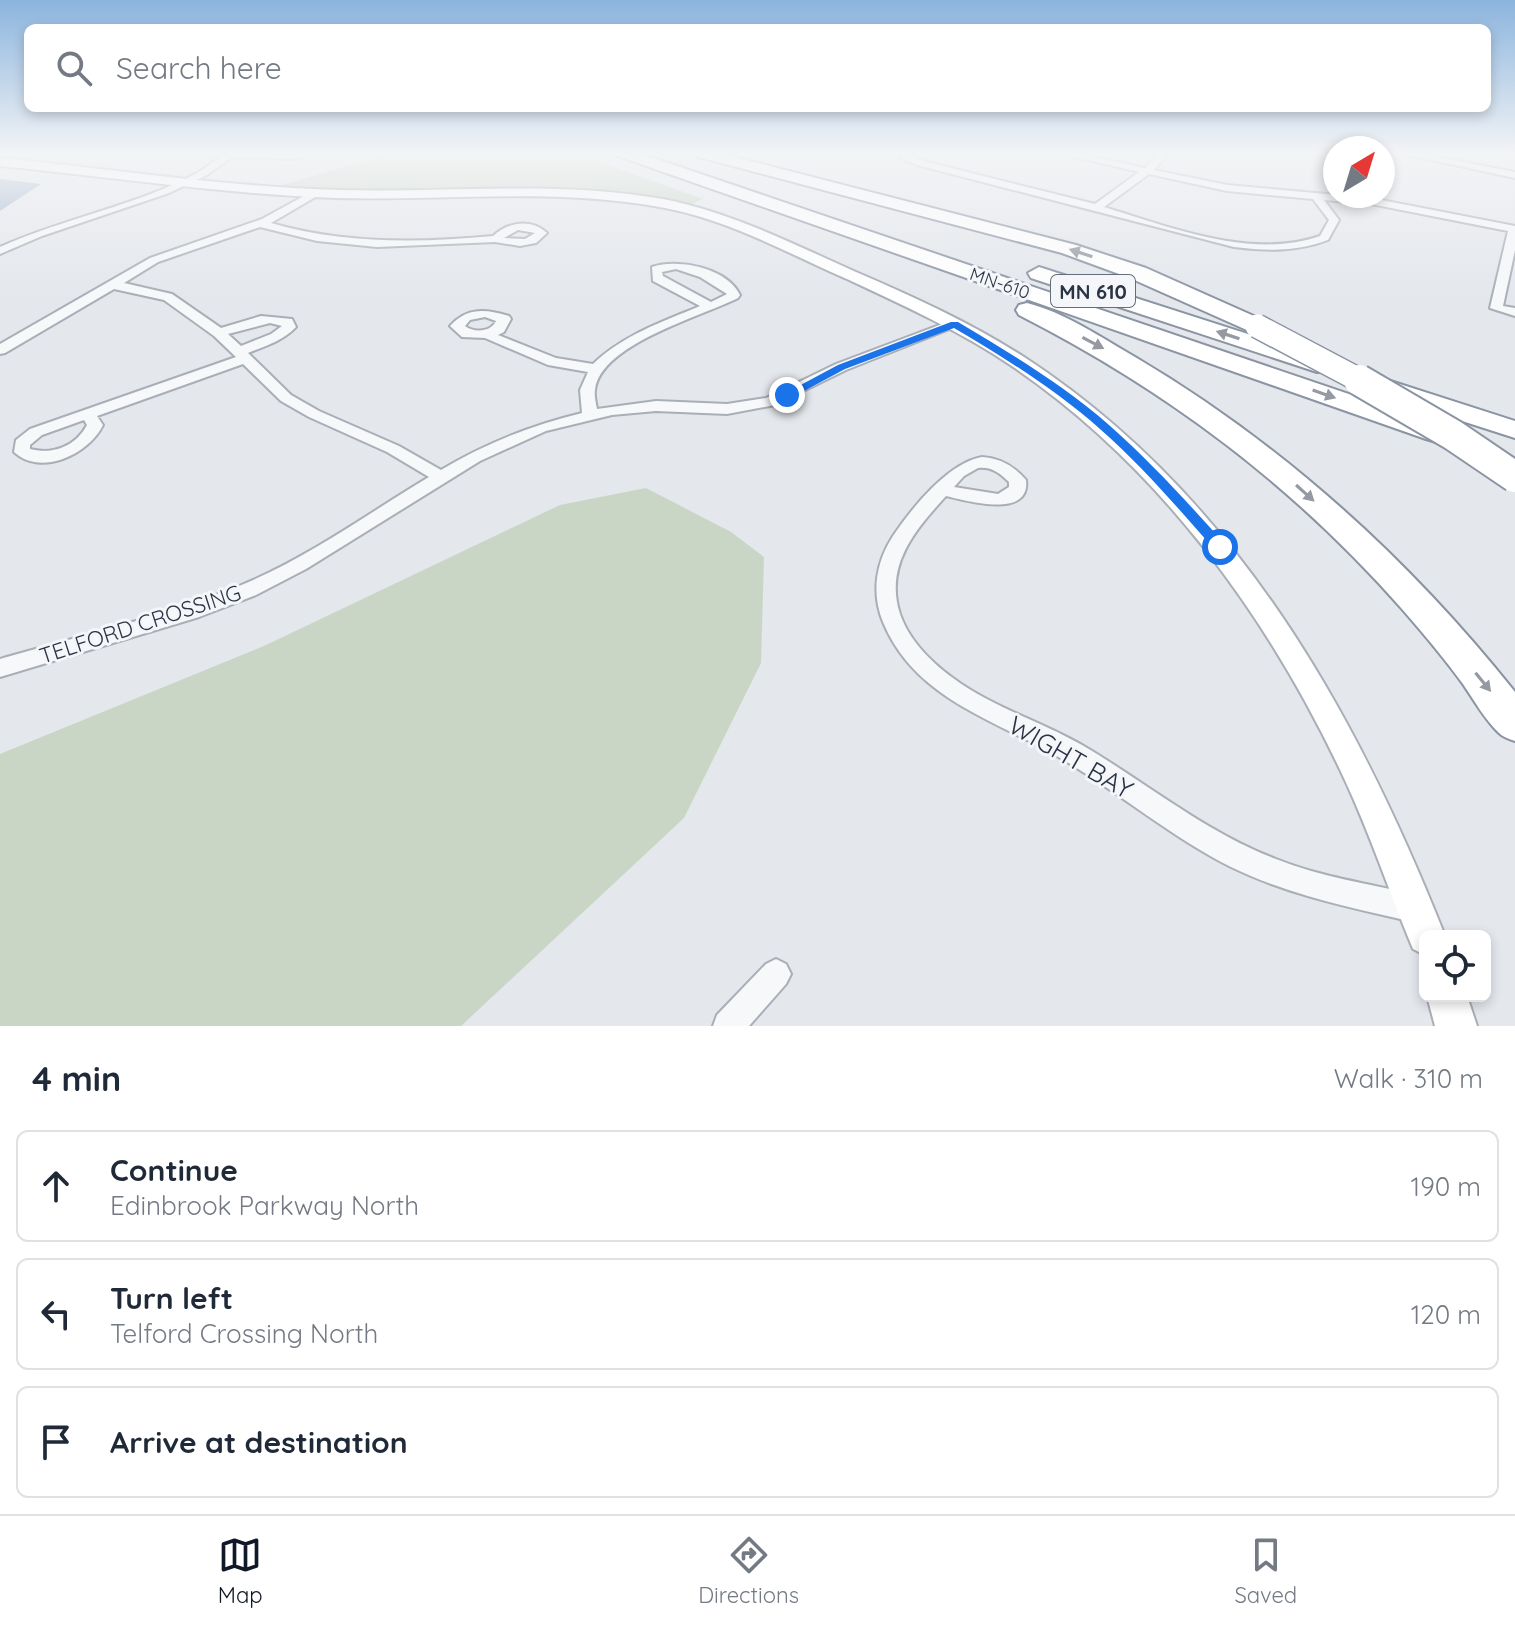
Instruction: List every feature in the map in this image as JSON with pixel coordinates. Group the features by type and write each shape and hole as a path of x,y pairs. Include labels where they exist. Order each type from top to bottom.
{"highway":[{"name":"MN-610","path":"759,200 1515,460"},
{"name":"MN-610","path":"816,200 1515,430"},
{"path":"881,200 1069,249 1138,273 1332,363 1399,401 1515,477"},
{"path":"826,223 861,243 1043,317 1140,370 1208,415 1286,477 1367,552 1452,645 1515,723"}],"street":[{"path":"0,251 30,237 143,200"},
{"path":"0,350 166,255 260,223 302,200"},
{"path":"635,200 668,205 749,229 955,324 1020,363 1104,426 1163,483 1220,547 1276,626 1317,692 1386,827 1421,922"},
{"path":"1072,200 1215,241 1272,249 1308,246 1324,238 1334,220 1319,200"},
{"path":"1098,207 1108,200"},
{"path":"1348,200 1392,204 1514,229 1496,308 1515,312"},
{"path":"260,223 317,237 368,243 496,239"},
{"path":"1272,249 1284,261"},
{"path":"590,414 586,394 595,369 630,343 711,307 734,295 731,289 685,266 656,270 657,278 711,307"},
{"path":"114,285 168,297 219,333 286,398 396,451 442,477"},
{"path":"88,414 242,355 289,327 287,322 279,319 258,320 219,333"},
{"name":"TELFORD CROSSING","path":"0,668 192,612 249,590 518,436 590,414 656,406 736,408 770,402 841,367 955,324"},
{"path":"489,334 553,362 595,369"},
{"name":"WIGHT BAY","path":"943,490 905,531 892,550 885,572 886,597 893,622 910,650 933,675 965,698 1061,746 1204,839 1271,871 1421,922"},
{"path":"728,1026 776,974"},
{"path":"1449,1002 1456,1026"}],"green space":[{"path":"658,200 701,200 690,205"},
{"path":"646,488 731,532 764,557 761,663 684,818 461,1026 0,1026 0,754 264,646 560,505"}],"water":[{"path":"0,200 17,200 0,211"}],"route":[{"path":"787,395 841,367 955,324 1020,363 1104,426 1163,483 1220,547"}]}
